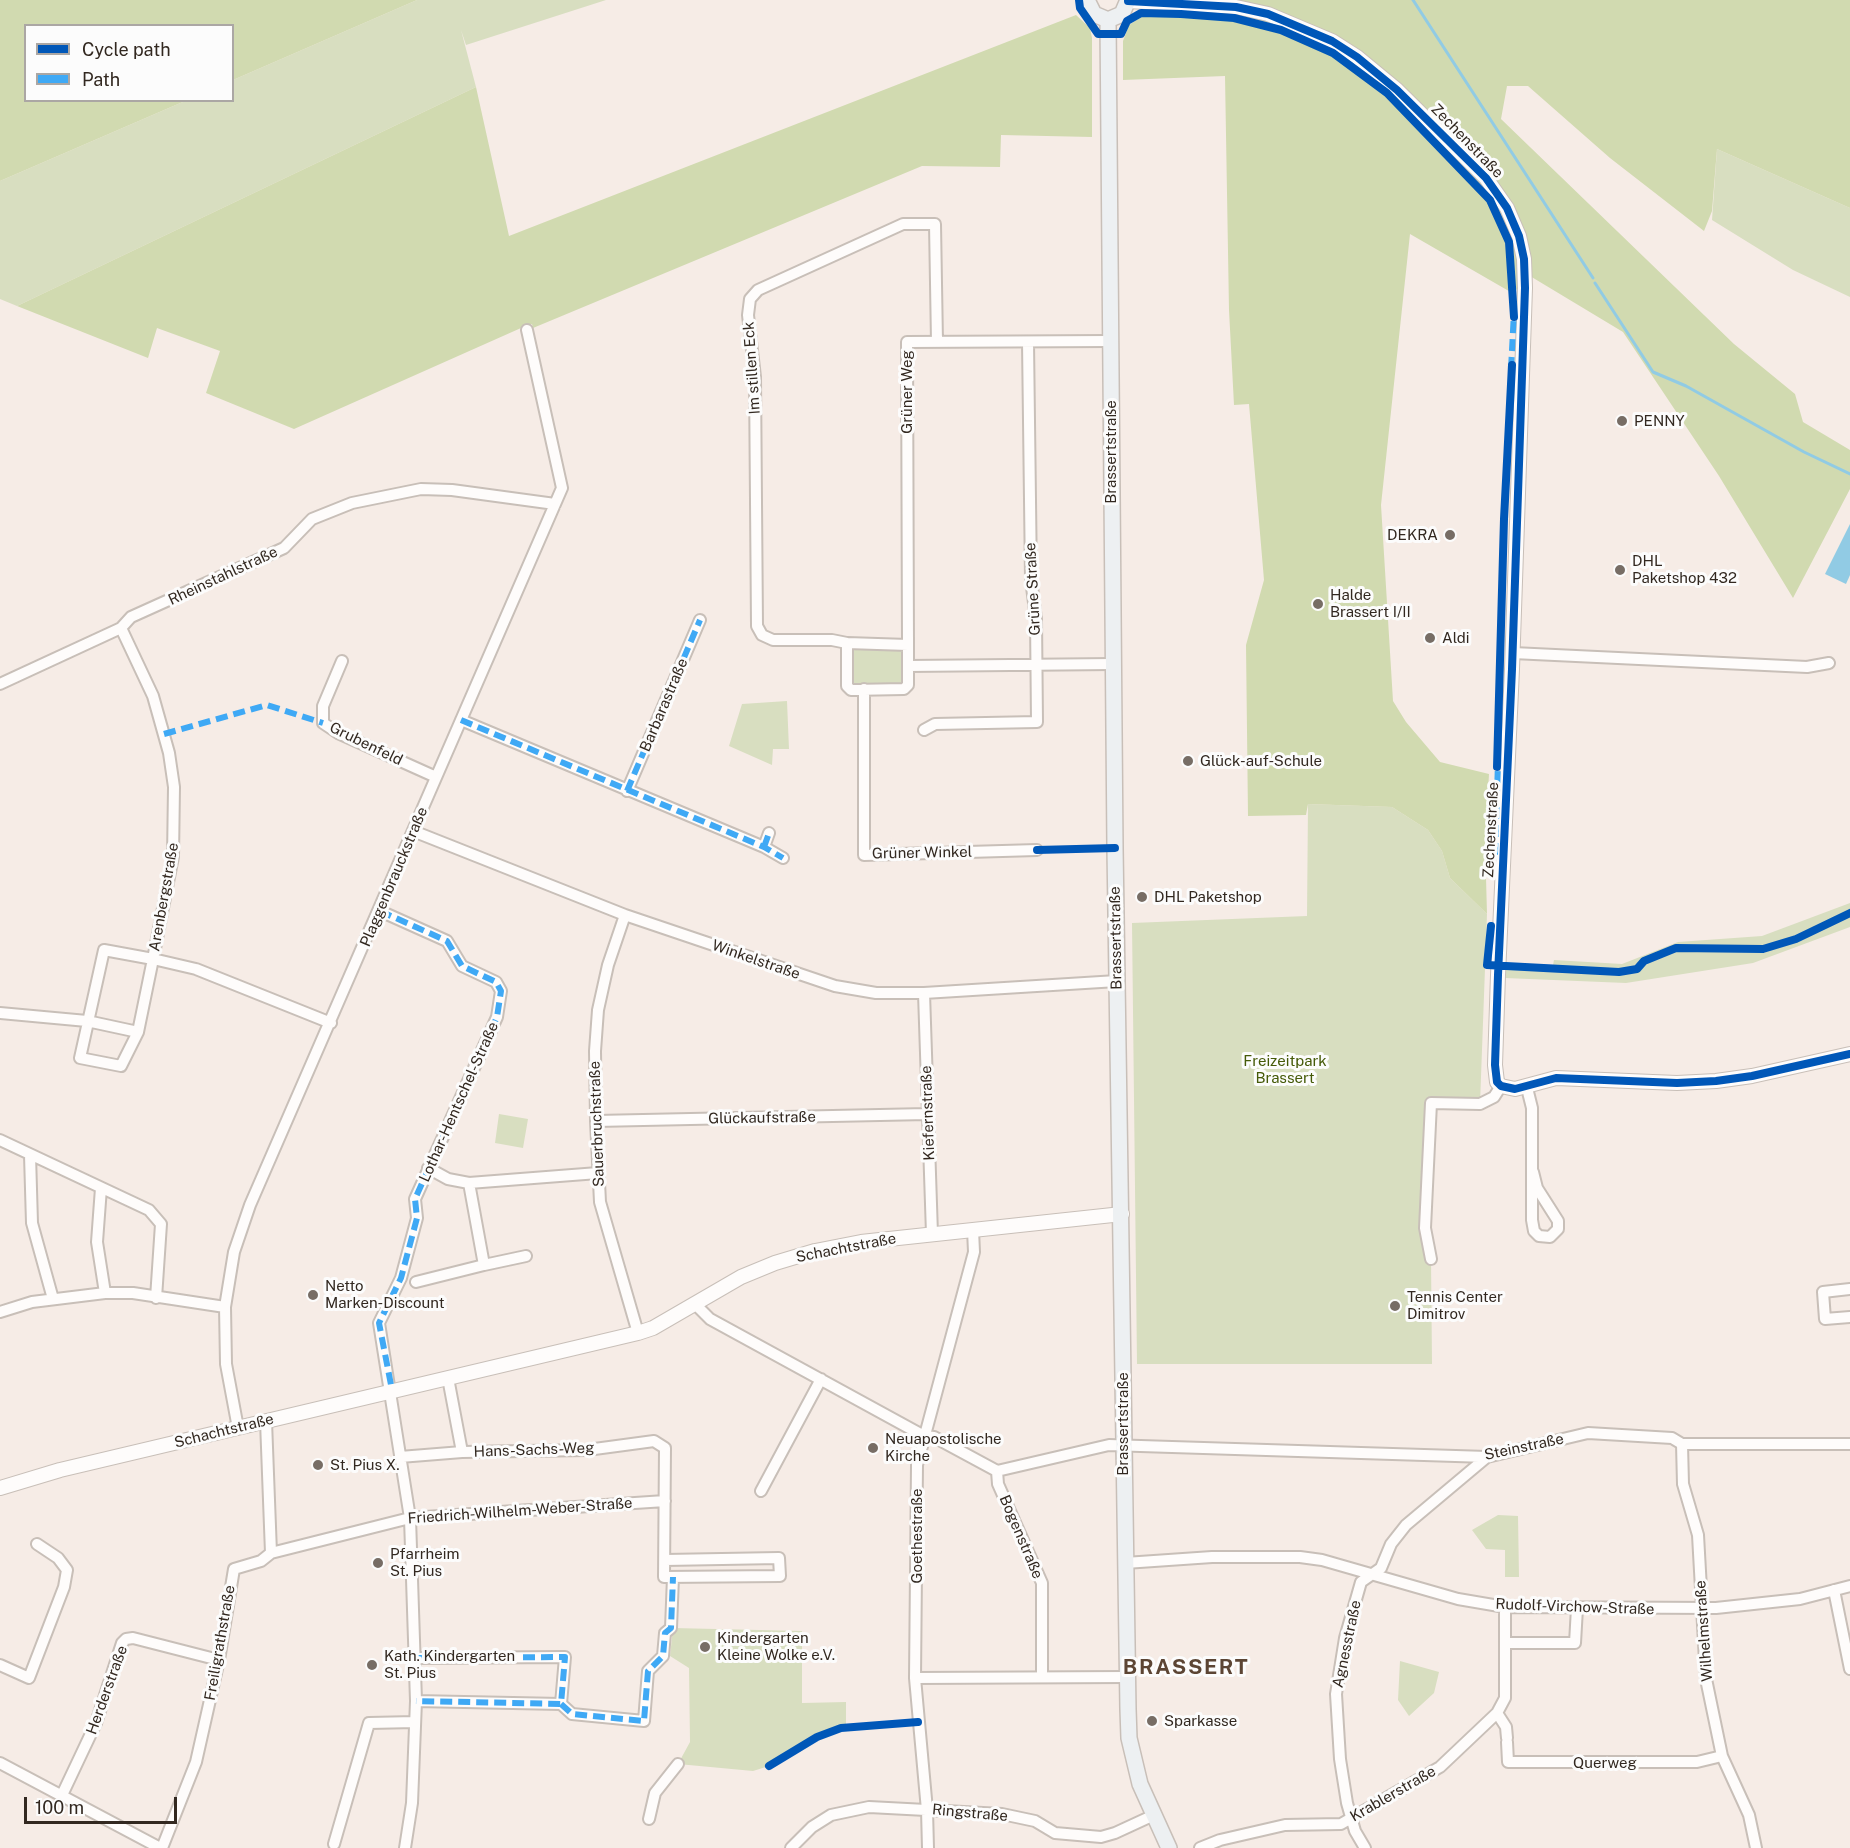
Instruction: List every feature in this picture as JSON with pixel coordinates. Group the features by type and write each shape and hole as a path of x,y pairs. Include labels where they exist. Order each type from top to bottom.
{"main road":[{"path":"1087,0 1094,14 1108,20 1122,14 1128,1"},
{"name":"Brassertstraße","path":"1108,20 1113,664 1129,1738 1140,1784 1169,1848"}],"street":[{"name":"Zechenstraße","path":"1128,1 1236,7 1268,14 1332,41 1357,57 1397,90 1486,178 1507,208 1519,236 1525,272 1513,653 1495,1054 1495,1072 1501,1086"},
{"name":"Im stillen Eck","path":"847,643 832,640 773,640 759,630 756,387 748,315 750,299 758,290 903,224 935,224 937,342"},
{"name":"Plaggenbrauckstraße","path":"238,1428 226,1364 225,1307 234,1252 250,1205 309,1065 331,1023 380,911 435,777 562,488 527,330"},
{"name":"Grüner Weg","path":"864,689 904,689 908,685 907,342 1110,341"},
{"name":"Grüne Straße","path":"924,730 935,724 1037,722 1036,619 1031,579 1028,342"},
{"name":"Rheinstahlstraße","path":"0,684 121,628 131,617 284,548 312,519 352,503 421,489 453,490 555,504"},
{"name":"Barbarastraße","path":"627,791 700,620"},
{"name":"Arenbergstraße","path":"121,628 153,696 169,753 174,787 174,857 153,959 138,1032 122,1066 80,1058 104,950 153,959 196,969 331,1023"},
{"path":"864,689 851,690 847,686 847,643 908,645"},
{"path":"1513,653 1807,667 1829,663"},
{"name":"Grubenfeld","path":"342,661 323,706 323,723 338,733 435,777"},
{"path":"908,666 1113,664"},
{"name":"Grüner Winkel","path":"864,689 864,855 1037,850"},
{"path":"461,720 764,847 783,858"},
{"name":"Winkelstraße","path":"413,831 625,915 835,986 876,993 924,993 1117,981"},
{"path":"764,847 769,833"},
{"name":"Lothar-Hentschel-Straße","path":"380,911 450,945 462,966 496,982 501,991 497,1017 415,1199 417,1218 400,1278 379,1323 392,1390 410,1518 416,1701 412,1803 405,1848"},
{"name":"Sauerbruchstraße","path":"625,915 608,965 598,1010 595,1052 596,1121 600,1202 638,1333"},
{"name":"Kiefernstraße","path":"924,993 932,1234"},
{"path":"0,1013 87,1021 138,1032"},
{"path":"1431,1259 1425,1227 1431,1103 1480,1104 1494,1097 1501,1086 1527,1088 1556,1078 1677,1083 1716,1081 1752,1076 1850,1054"},
{"path":"1527,1088 1532,1108 1533,1172 1534,1232 1539,1236 1550,1237 1558,1229 1558,1221 1537,1188 1533,1172"},
{"name":"Glückaufstraße","path":"596,1121 927,1114"},
{"path":"0,1140 149,1210 161,1224 156,1298"},
{"path":"30,1155 32,1222 53,1299"},
{"path":"428,1168 448,1179 469,1183 598,1173"},
{"path":"469,1183 484,1265"},
{"path":"101,1188 97,1242 105,1293"},
{"name":"Schachtstraße","path":"0,1488 60,1470 638,1333 741,1277 805,1254 861,1242 1122,1214"},
{"name":"Goethestraße","path":"928,1848 927,1810 915,1678 917,1466 974,1252 973,1230"},
{"path":"416,1282 526,1256"},
{"path":"1850,1289 1823,1292 1825,1319 1850,1317"},
{"path":"0,1311 53,1299 105,1293 133,1293 225,1307"},
{"path":"695,1304 710,1319 924,1436 934,1437 997,1471 1109,1445 1123,1446"},
{"path":"448,1378 462,1452"},
{"path":"761,1491 821,1379"},
{"path":"266,1421 270,1553"},
{"name":"Steinstraße","path":"1123,1446 1487,1457 1588,1433 1672,1438 1682,1444 1850,1444"},
{"name":"Hans-Sachs-Weg","path":"400,1457 462,1452 587,1450 650,1440 664,1448 665,1501"},
{"name":"Wilhelmstraße","path":"1682,1444 1683,1484 1698,1535 1706,1679 1722,1756 1749,1815 1756,1848"},
{"name":"Agnesstraße","path":"1365,1848 1350,1817 1340,1760 1336,1694 1345,1638 1360,1582 1381,1568 1391,1544 1419,1512 1487,1457"},
{"name":"Bogenstraße","path":"997,1471 998,1484 1042,1583 1042,1677"},
{"path":"416,1701 561,1704 572,1714 644,1721 648,1671 663,1656 665,1633 671,1628 665,1560 665,1501"},
{"name":"Friedrich-Wilhelm-Weber-Straße","path":"270,1553 410,1518 665,1501"},
{"path":"0,1665 29,1678 64,1587 67,1570 58,1557 37,1544"},
{"name":"Freiligrathstraße","path":"161,1848 196,1761 219,1660 234,1569 261,1561 270,1553"},
{"name":"Rudolf-Virchow-Straße","path":"1125,1563 1212,1557 1300,1557 1322,1560 1458,1599 1504,1607 1702,1609 1784,1601 1850,1586"},
{"path":"665,1560 779,1558 780,1576 668,1577"},
{"path":"1834,1590 1850,1669"},
{"path":"1497,1713 1504,1698 1506,1643 1504,1607"},
{"path":"1506,1643 1575,1643 1577,1608"},
{"name":"Herderstraße","path":"62,1795 96,1723 122,1643 126,1639 133,1638 219,1660"},
{"path":"415,1658 564,1657 561,1704"},
{"path":"915,1678 1127,1677"},
{"name":"Krablerstraße","path":"1200,1848 1220,1840 1274,1828 1341,1824 1440,1767 1497,1713"},
{"name":"Querweg","path":"1497,1713 1506,1727 1508,1762 1697,1762 1722,1756"},
{"path":"334,1844 369,1723 415,1722"},
{"path":"0,1763 161,1848"},
{"path":"649,1819 655,1793 678,1764"},
{"name":"Ringstraße","path":"791,1848 812,1827 831,1815 868,1807 1002,1814 1035,1821 1055,1833 1101,1837 1154,1815"}],"green space":[{"path":"0,0 417,0 234,80 234,24 24,24 24,102 183,102 0,181"},
{"path":"417,0 606,0 466,45 461,30 476,87 17,306 0,299 0,181 183,102 234,102 234,80"},
{"path":"1145,0 1850,0 1850,208 1717,149 1712,211 1704,231 1610,158 1528,86 1507,86 1501,119 1734,344 1795,394 1803,422 1850,450 1850,489 1793,598 1719,476 1623,332 1525,273 1514,294 1410,234 1381,505 1393,701 1406,722 1440,762 1489,774 1485,841 1487,914 1450,878 1442,851 1428,830 1392,807 1308,804 1306,815 1248,816 1246,645 1264,580 1249,404 1234,405 1229,310 1225,76 1123,80 1123,41 1129,25 1141,17"},
{"path":"1076,15 1090,28 1092,38 1092,137 1001,135 1000,167 922,166 533,328 532,324 521,328 294,429 206,393 220,351 157,328 148,358 17,306 476,87 509,236"},
{"path":"1717,149 1850,208 1850,297 1793,270 1712,220"},
{"path":"853,647 900,648 904,652 904,682 901,686 854,687 850,684 849,651"},
{"path":"787,701 789,749 773,749 772,765 729,746 742,704"},
{"name":"Freizeitpark Brassert","path":"1308,804 1392,807 1428,830 1442,851 1450,878 1487,914 1480,1104 1431,1103 1425,1227 1431,1259 1432,1364 1137,1364 1132,923 1307,916"},
{"path":"1850,903 1850,927 1753,963 1626,983 1505,978 1506,963 1553,965 1554,960 1622,964 1678,942 1762,936"},
{"path":"499,1114 528,1119 523,1148 495,1143"},
{"path":"1498,1515 1518,1516 1519,1577 1505,1577 1505,1550 1486,1549 1472,1530"},
{"path":"673,1628 802,1631 802,1703 846,1702 846,1727 817,1737 769,1766 753,1771 678,1764 690,1742 689,1668 670,1656"},
{"path":"1400,1661 1439,1672 1434,1693 1409,1716 1398,1700"}],"water":[{"path":"1850,524 1850,575 1846,584 1825,574"}],"waterway":[{"path":"1413,0 1593,278"},
{"path":"1595,283 1653,372 1686,386 1804,452 1850,474"}],"marked path":[{"path":"1511,369 1514,312"},
{"path":"627,791 700,620"},
{"path":"164,734 267,705 323,723"},
{"path":"461,720 764,847 783,858"},
{"path":"1495,855 1498,762"},
{"path":"764,847 769,833"},
{"path":"380,911 447,941 462,966 496,982 501,991 497,1017 415,1199 417,1218 401,1278 379,1323 392,1390"},
{"path":"561,1704 572,1714 644,1721 648,1671 663,1656 665,1633 671,1628 673,1577"},
{"path":"415,1658 565,1657 561,1704 416,1701"}],"cycle path":[{"path":"1079,0 1080,8 1098,34 1121,34 1127,21 1141,13 1234,18 1281,30 1333,53 1387,93 1490,200 1509,242 1514,317"},
{"path":"1128,1 1236,7 1268,14 1332,41 1357,57 1397,90 1486,178 1507,208 1519,236 1524,259 1525,288 1512,669 1498,975 1495,1065 1497,1082 1501,1086 1515,1089 1556,1078 1677,1083 1716,1081 1752,1076 1850,1054"},
{"path":"1497,767 1504,519 1512,365"},
{"path":"1037,850 1115,848"},
{"path":"1491,926 1487,965 1619,972 1637,969 1644,961 1676,948 1763,949 1796,939 1850,913"},
{"path":"769,1766 817,1737 841,1728 918,1722"}],"place":[{"name":"PENNY","path":"1622,421"},
{"name":"DEKRA","path":"1450,535"},
{"name":"DHL Paketshop 432","path":"1620,570"},
{"name":"Halde Brassert I/II","path":"1318,604"},
{"name":"Aldi","path":"1430,638"},
{"name":"Glück-auf-Schule","path":"1188,761"},
{"name":"DHL Paketshop","path":"1142,897"},
{"name":"Netto Marken-Discount","path":"313,1295"},
{"name":"Tennis Center Dimitrov","path":"1395,1306"},
{"name":"Neuapostolische Kirche","path":"873,1448"},
{"name":"St. Pius X.","path":"318,1465"},
{"name":"Pfarrheim St. Pius","path":"378,1563"},
{"name":"Kindergarten Kleine Wolke e.V.","path":"705,1647"},
{"name":"Kath. Kindergarten St. Pius","path":"372,1665"},
{"name":"Sparkasse","path":"1152,1721"}],"district":[{"name":"BRASSERT","path":"1186,1668"}]}
